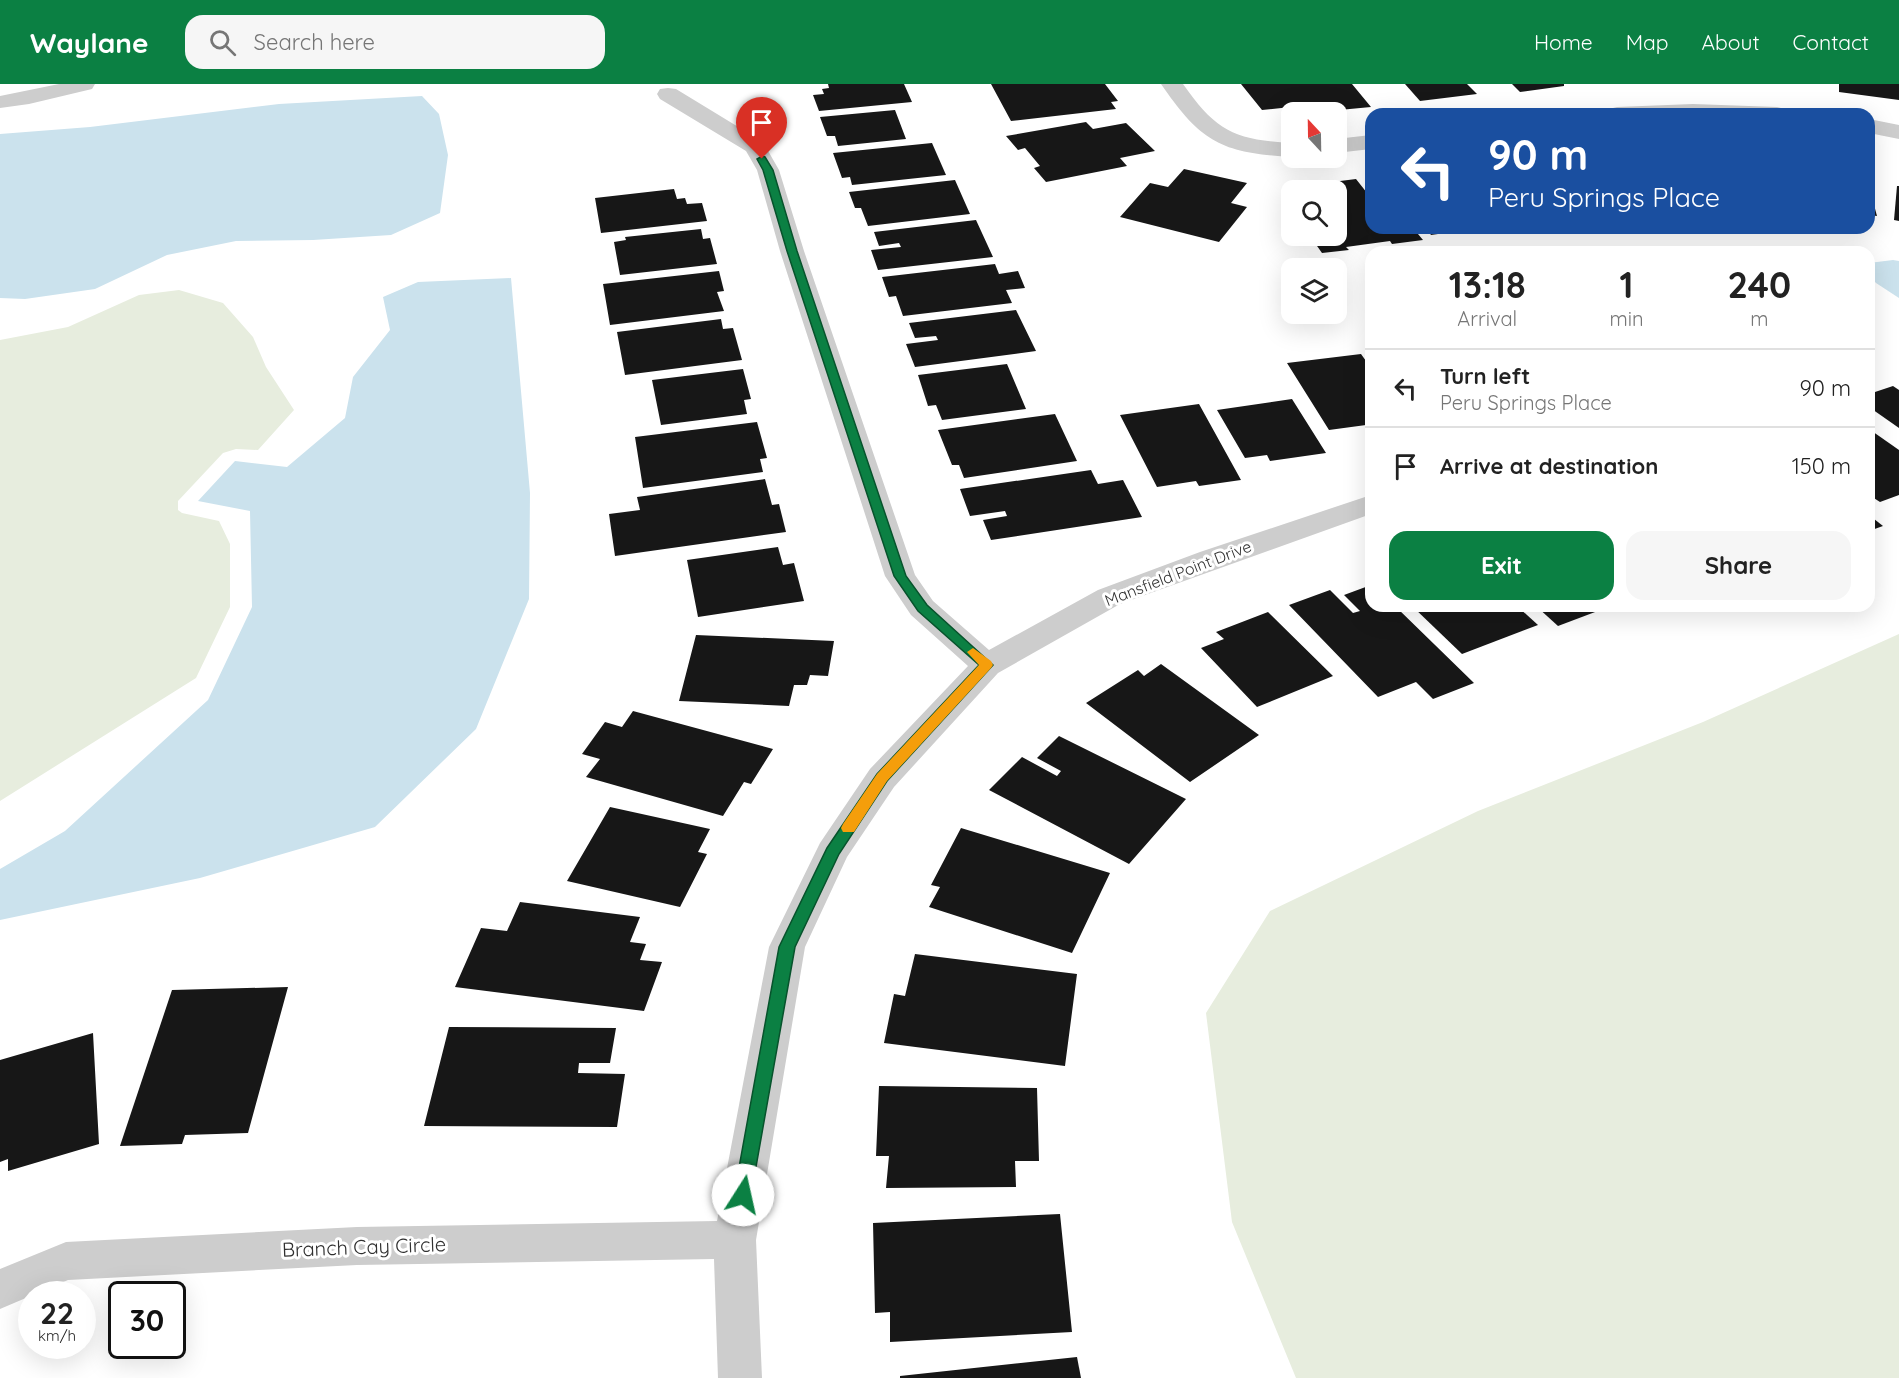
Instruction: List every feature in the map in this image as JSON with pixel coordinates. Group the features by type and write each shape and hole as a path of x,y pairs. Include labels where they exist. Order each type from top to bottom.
{"street":[{"path":"0,102 29,98 84,84"},
{"path":"1172,84 1192,115 1216,135 1253,149 1281,150"},
{"path":"668,94 755,147 764,163 900,576 922,608 987,665"},
{"path":"1875,127 1899,132"},
{"path":"1347,145 1365,143"},
{"name":"Mansfield Point Drive","path":"740,1378 735,1240 787,947 832,852 882,778 987,665 1109,597 1365,506"},
{"name":"Branch Cay Circle","path":"0,1289 66,1261 357,1246 735,1240"}],"green space":[{"path":"179,290 223,303 253,337 266,367 294,410 258,450 236,449 223,453 178,501 178,510 182,513 219,521 230,544 230,607 196,678 0,801 0,340 68,327 139,295"},
{"path":"1899,634 1899,1378 1296,1378 1232,1222 1206,1013 1270,911 1478,811 1703,722"}],"water":[{"path":"422,96 439,114 448,155 440,213 391,235 313,240 236,241 167,255 95,289 25,299 0,298 0,134 90,127 279,104"},
{"path":"1899,261 1899,298 1875,282 1875,262"},
{"path":"511,278 530,493 529,599 476,729 375,827 200,878 0,920 0,869 65,831 208,700 252,607 250,511 198,501 235,461 287,467 345,418 353,377 390,330 383,297 418,282"}],"building":[{"path":"828,84 904,84 912,102 819,111 813,95 824,94 822,89 829,88"},
{"path":"991,84 1105,84 1118,101 1111,102 1116,109 1011,121"},
{"path":"1241,84 1352,84 1371,107 1347,109 1347,102 1281,102 1281,108 1262,110"},
{"path":"1405,84 1467,84 1477,94 1420,101"},
{"path":"1512,84 1564,84 1564,86 1520,92"},
{"path":"1839,84 1899,84 1899,100 1839,92"},
{"path":"895,110 906,139 838,146 835,136 827,136 820,117"},
{"path":"1086,122 1093,129 1126,123 1155,151 1120,158 1127,166 1046,182 1034,168 1040,166 1025,148 1018,150 1006,136"},
{"path":"932,143 946,175 852,185 850,177 842,178 833,153"},
{"path":"1184,169 1247,183 1231,203 1247,207 1219,242 1120,217 1150,183 1168,187"},
{"path":"1356,179 1365,190 1365,234 1418,234 1423,240 1392,244 1390,241 1322,253 1317,246 1347,246 1347,180"},
{"path":"955,180 970,214 868,226 861,208 855,208 849,192"},
{"path":"1897,186 1899,186 1899,221 1894,220"},
{"path":"674,189 677,199 685,198 687,204 702,203 707,221 601,233 595,198"},
{"path":"976,220 993,257 878,270 871,250 901,247 899,243 879,246 874,232"},
{"path":"701,229 703,239 710,238 717,264 620,275 614,242 626,240 625,237"},
{"path":"995,264 999,274 1018,271 1025,288 1006,290 1012,303 903,316 896,296 889,297 882,277"},
{"path":"719,271 724,291 717,292 724,311 610,325 603,284"},
{"path":"1016,310 1036,351 915,367 906,344 938,340 936,336 915,338 909,323"},
{"path":"721,319 723,329 733,328 742,360 625,375 617,332"},
{"path":"1361,354 1365,360 1365,425 1329,430 1287,363"},
{"path":"1007,364 1026,409 942,420 936,405 928,406 918,375"},
{"path":"743,369 751,399 744,400 747,414 661,425 652,380"},
{"path":"1893,386 1899,390 1899,428 1875,411 1875,392"},
{"path":"1292,399 1326,453 1270,461 1267,455 1245,458 1217,410"},
{"path":"1199,404 1241,480 1199,486 1196,481 1157,487 1120,415"},
{"path":"1055,414 1077,461 964,478 959,465 952,465 938,430"},
{"path":"757,422 767,458 760,459 763,472 643,488 635,437"},
{"path":"1875,433 1899,450 1899,495 1880,502 1875,499"},
{"path":"1091,470 1098,484 1123,480 1142,517 991,540 983,520 1007,516 1005,511 970,516 960,489"},
{"path":"765,479 772,505 779,504 786,532 615,556 609,514 640,510 637,497"},
{"path":"1875,520 1883,526 1875,529"},
{"path":"778,547 783,565 794,563 804,601 698,617 687,560"},
{"path":"1365,587 1365,612 1401,612 1474,683 1433,699 1416,682 1378,697 1289,605 1330,590 1353,613 1360,611 1344,595"},
{"path":"1268,612 1333,676 1257,707 1201,648 1224,639 1216,632"},
{"path":"1418,612 1524,612 1538,625 1462,654"},
{"path":"1543,612 1595,612 1558,626"},
{"path":"696,635 834,641 828,676 810,675 807,685 794,685 789,706 679,701"},
{"path":"1161,664 1259,735 1190,782 1086,703 1138,670 1144,676"},
{"path":"633,711 773,749 751,784 744,782 723,816 586,777 600,759 582,754 605,722 622,727"},
{"path":"1059,736 1186,799 1129,864 989,790 1022,757 1057,776 1061,771 1037,758"},
{"path":"610,807 710,829 698,852 707,854 680,907 567,881"},
{"path":"961,828 1110,873 1072,953 929,907 940,887 931,885"},
{"path":"520,902 640,917 630,942 646,944 640,960 662,962 644,1011 455,987 481,928 507,931"},
{"path":"915,954 1077,974 1065,1066 884,1043 894,994 905,996"},
{"path":"288,987 248,1133 185,1135 182,1144 120,1146 172,990"},
{"path":"449,1027 616,1028 610,1063 579,1063 578,1073 625,1074 617,1127 424,1126"},
{"path":"93,1033 99,1144 8,1171 8,1159 0,1162 0,1060"},
{"path":"879,1086 1037,1088 1039,1161 1015,1161 1016,1187 886,1188 889,1156 876,1156"},
{"path":"1060,1214 1072,1332 890,1342 890,1312 875,1313 873,1223"},
{"path":"1077,1357 1081,1378 900,1378 900,1376"}],"slow traffic":[{"path":"848,828 882,778 987,665 973,652"}],"route":[{"path":"743,1195 787,947 832,852 882,778 987,665 922,608 900,576 792,251 768,170 762,159"}]}
